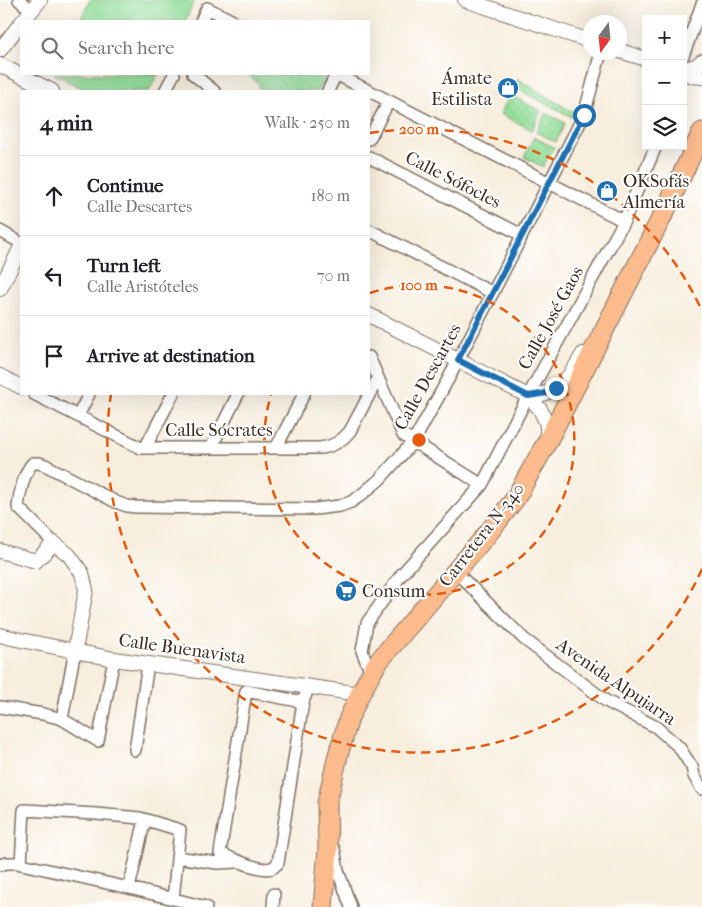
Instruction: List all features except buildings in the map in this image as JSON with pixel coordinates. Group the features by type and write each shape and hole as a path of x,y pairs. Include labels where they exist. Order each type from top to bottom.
{"highway":[{"name":"Carretera N-340","path":"323,907 327,865 327,803 338,754 349,718 360,694 377,663 489,532 515,498 547,442 669,203 700,137 702,120"}],"street":[{"path":"20,0 36,5 24,20"},
{"path":"464,0 582,39"},
{"path":"687,45 702,4"},
{"path":"201,20 207,8 231,20"},
{"path":"0,50 20,25"},
{"path":"627,53 642,58"},
{"name":"Calle Descartes","path":"54,542 18,507 18,500 27,470 32,464 40,463 116,502 136,507 315,509 340,506 350,502 379,480 414,442 458,360 584,115 599,60"},
{"path":"687,69 696,66 702,61"},
{"path":"0,65 50,90"},
{"path":"687,72 693,76 702,77"},
{"path":"166,90 173,75"},
{"path":"194,75 213,90"},
{"path":"328,90 336,75"},
{"path":"338,75 367,90"},
{"path":"370,91 624,221"},
{"path":"370,137 389,101"},
{"name":"Calle José Gaos","path":"371,673 362,651 368,623 401,575 482,485 528,396 624,221 654,150"},
{"name":"Calle Sófocles","path":"370,158 522,235"},
{"path":"0,231 20,242"},
{"path":"370,231 493,293"},
{"path":"0,289 20,249"},
{"path":"370,316 528,396 540,408 547,424 547,442"},
{"path":"528,396 547,393 568,379 585,350 608,321"},
{"path":"370,358 403,435 482,485"},
{"path":"0,376 20,386"},
{"name":"Calle Sócrates","path":"370,393 378,378"},
{"name":"Calle Sócrates","path":"36,395 141,448 320,448 336,444 346,436 369,395"},
{"path":"78,416 89,395"},
{"path":"145,448 172,395"},
{"path":"211,448 238,395"},
{"path":"276,448 303,395"},
{"path":"0,551 36,561 54,542 82,572 86,590 62,719"},
{"name":"Avenida Alpujarra","path":"455,571 524,639 606,701 656,727 679,747 692,767 694,776 702,789"},
{"name":"Calle Buenavista","path":"0,635 114,659 360,694"},
{"path":"0,707 62,719 98,741 114,659"},
{"path":"135,750 148,664"},
{"path":"303,702 246,691 220,853 265,869 271,868 278,863 303,702 309,686"},
{"path":"21,864 24,810 96,814 145,820 180,830 173,899"},
{"path":"129,888 145,820"},
{"path":"328,821 338,871 351,907"},
{"path":"177,857 217,863 241,862"},
{"path":"0,865 6,863 21,864 206,907"},
{"path":"273,907 274,894"}],"green space":[{"path":"90,0 195,0 185,20 80,20"},
{"path":"56,75 157,75 150,90 86,90"},
{"path":"249,75 317,75 325,79 320,90 261,90 258,88 260,85"},
{"path":"518,79 576,114 574,118 521,91 517,82"},
{"path":"510,95 541,111 532,130 500,114"},
{"path":"546,113 565,123 556,142 536,132"},
{"path":"534,137 554,147 543,167 524,157"}],"place":[{"name":"Ámate Estilista","path":"508,88"},
{"name":"OKSofás Almería","path":"607,191"},
{"name":"Consum","path":"346,591"}],"route":[{"path":"556,388 547,393 528,396 458,360 584,115"}]}
